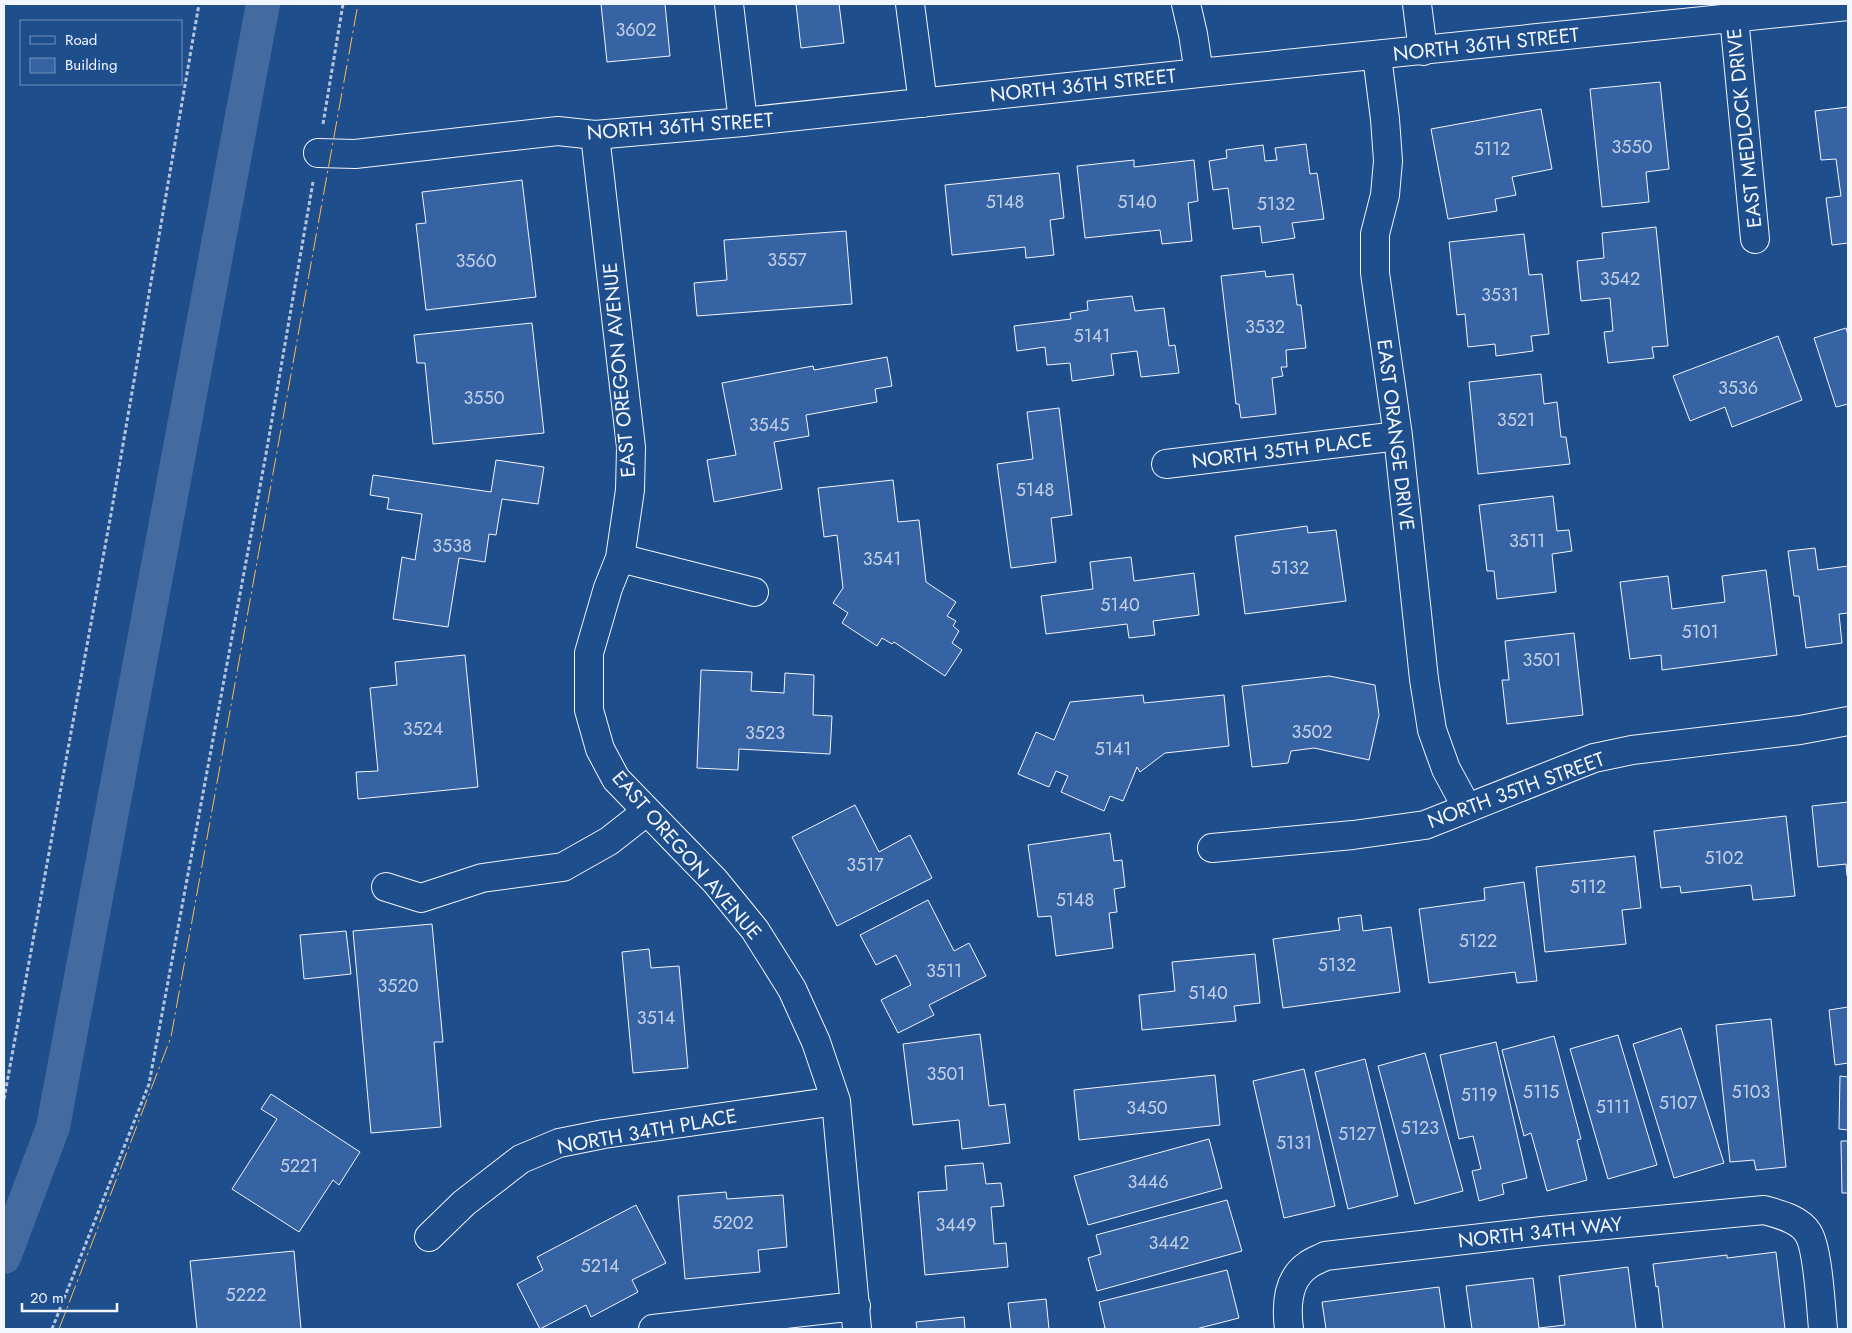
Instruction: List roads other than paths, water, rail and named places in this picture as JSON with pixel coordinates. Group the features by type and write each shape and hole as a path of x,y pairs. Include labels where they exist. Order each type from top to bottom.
{"street":[{"path":"730,4 743,122"},
{"path":"910,4 923,103"},
{"path":"1186,4 1199,73"},
{"path":"1417,4 1423,51"},
{"name":"NORTH 36TH STREET","path":"318,153 356,154 558,131 595,135 743,122 1423,51 1698,12 1734,17 1848,6"},
{"name":"EAST MEDLOCK DRIVE","path":"1734,17 1755,239"},
{"name":"EAST ORANGE DRIVE","path":"1377,56 1388,161 1385,195 1375,234 1375,273 1398,436 1424,679 1432,730 1446,768 1467,808"},
{"name":"EAST OREGON AVENUE","path":"595,135 631,447 630,490 620,558 608,588 589,653 589,710 600,749 616,779 715,881 755,930 792,989 816,1042 836,1101 857,1317"},
{"name":"NORTH 35TH PLACE","path":"1166,464 1398,436"},
{"path":"620,558 754,592"},
{"name":"NORTH 35TH STREET","path":"1212,848 1353,835 1424,825 1594,758 1632,750 1800,730 1848,721"},
{"path":"386,887 421,898 482,878 563,867 609,841 646,812"},
{"name":"NORTH 34TH PLACE","path":"429,1237 464,1203 521,1159 559,1143 604,1134 836,1101"},
{"name":"NORTH 34TH WAY","path":"1289,1329 1289,1290 1296,1275 1308,1265 1326,1256 1532,1232 1764,1210 1790,1218 1808,1232 1815,1253 1823,1329"},
{"path":"653,1329 857,1317"}],"waterway":[{"path":"4,1257 53,1127 263,4"}]}
